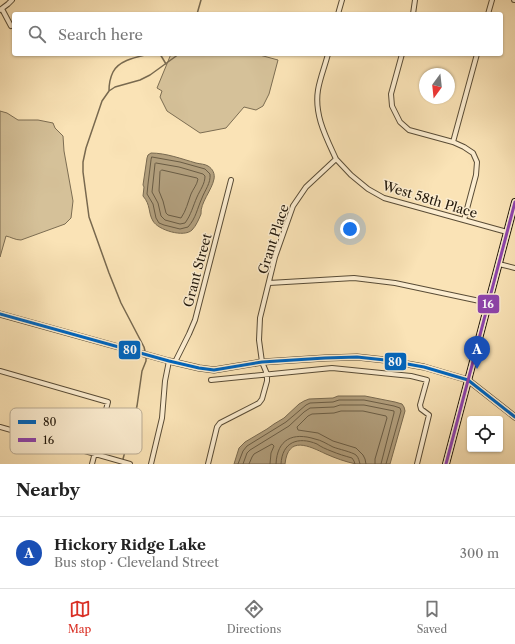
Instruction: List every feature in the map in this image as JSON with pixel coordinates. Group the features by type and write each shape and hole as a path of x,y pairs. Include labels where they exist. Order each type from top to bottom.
{"main road":[{"path":"446,464 514,204"}],"street":[{"path":"11,26 1,9 12,0"},
{"path":"339,12 342,0"},
{"path":"413,12 415,0"},
{"path":"489,12 492,0"},
{"path":"327,56 318,90 318,110 322,126 336,159"},
{"path":"401,56 391,94 392,106 400,122 409,130 453,142 464,147 473,153 477,162 476,175 464,220"},
{"path":"453,142 476,56"},
{"name":"West 58th Place","path":"336,159 351,175 368,189 384,198 507,232"},
{"name":"Grant Place","path":"267,374 262,362 260,318 275,257 293,206 306,187 336,159"},
{"name":"Grant Street","path":"151,464 162,418 165,381 172,362 189,334 195,320 232,180"},
{"path":"499,264 515,268"},
{"path":"269,283 354,278 395,283 489,303"},
{"path":"0,314 172,362 214,370 262,362 325,358 364,358 424,367 468,380 515,417"},
{"path":"211,380 332,368 411,376 427,380 420,405 421,409 429,415 417,464"},
{"path":"0,372 108,402 106,408"},
{"path":"208,464 217,427 220,423 258,403 262,399 267,381 267,374"},
{"path":"0,427 10,430"},
{"path":"92,464 95,454 130,464"}],"shaded area":[{"path":"170,56 263,56 278,60 269,94 263,106 256,110 244,107 226,128 200,133 167,111 160,97 162,91 157,88"},
{"path":"0,111 7,113 18,120 38,120 53,123 55,128 63,136 64,151 73,201 71,218 65,224 21,240 6,236 0,257"}],"water":[{"path":"151,153 168,155 205,165 210,167 213,172 213,183 202,205 201,214 192,230 188,232 177,233 165,230 156,224 151,218 146,199 143,196 143,185 147,158"},
{"path":"338,396 365,396 402,404 405,411 390,464 356,464 313,448 300,445 290,449 285,464 234,464 239,448 245,442 284,418 299,404 309,399 333,398"}],"waterway":[{"path":"198,12 201,0"},
{"path":"109,91 111,77 116,68 124,62 139,56"},
{"path":"161,56 166,64"},
{"path":"145,351 121,303 89,217 83,162 86,148 102,101 109,91 115,87 140,80 150,75 176,56"},
{"path":"136,408 142,371 146,358"},
{"path":"123,459 124,454"}],"transit line":[{"name":"16","path":"446,464 515,202"},
{"name":"80","path":"0,314 169,361 214,370 262,362 357,357 424,367 468,380 515,417"}],"place":[{"name":"Hickory Ridge Lake","path":"477,369"}]}
